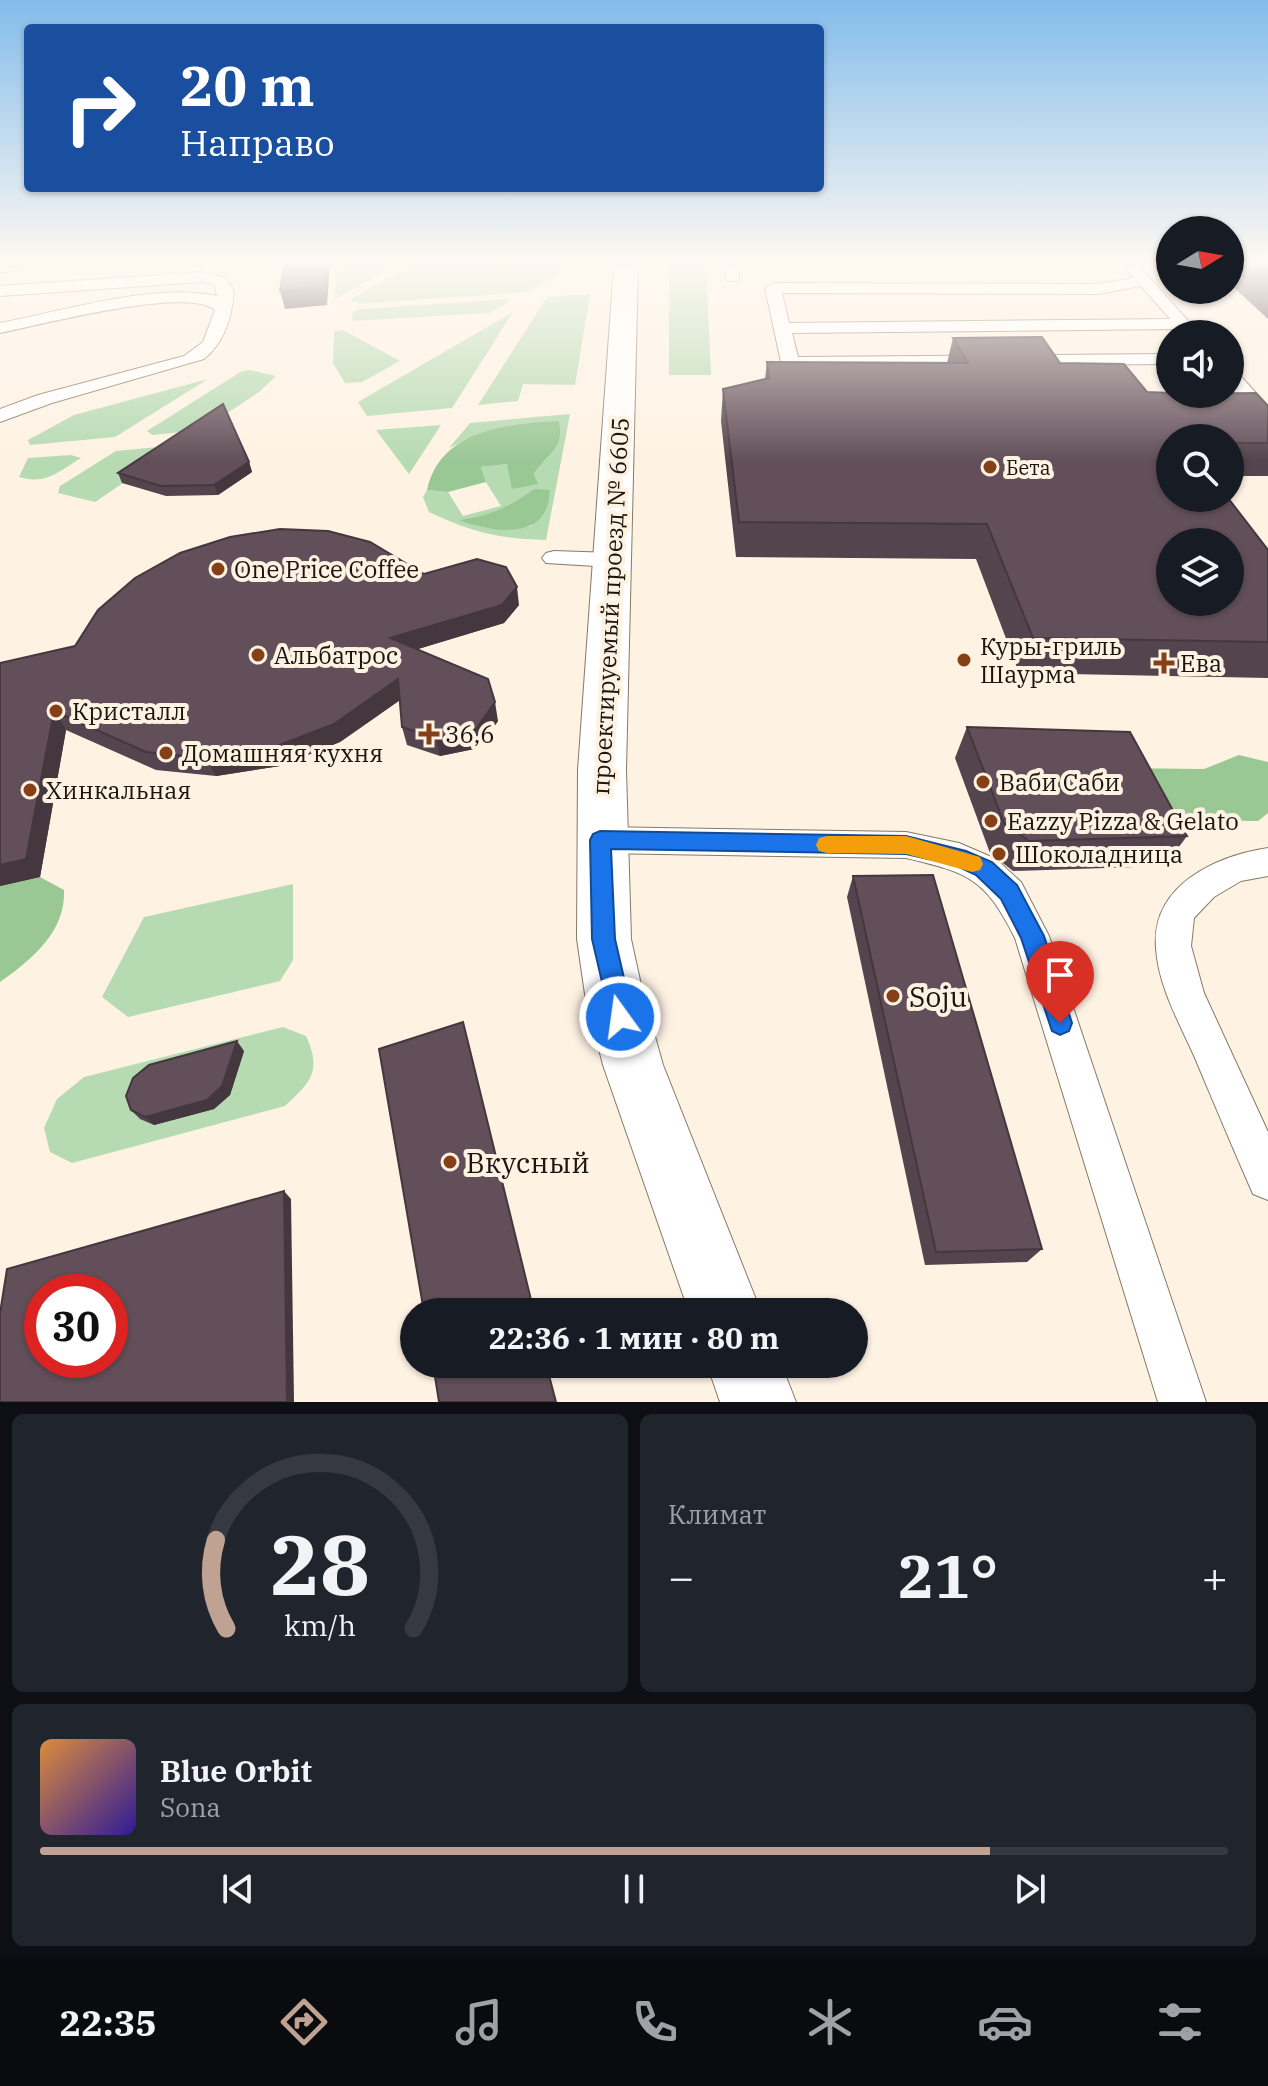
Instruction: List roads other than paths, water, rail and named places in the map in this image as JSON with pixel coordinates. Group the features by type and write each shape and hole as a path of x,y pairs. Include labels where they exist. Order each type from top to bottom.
{"street":[{"name":"проектируемый проезд № 6605","path":"623,330 600,840 604,939 614,994 633,1065 720,1298"},
{"path":"749,1378 758,1402"}],"lane":[{"path":"0,416 45,399 171,366 203,353 214,342 218,330"},
{"path":"783,330 790,362 1156,359"},
{"path":"1244,392 1258,407"},
{"path":"0,404 45,399"},
{"path":"554,558 612,560"},
{"path":"600,840 906,845 959,857 984,869 1009,892 1032,936 1182,1402"},
{"path":"1268,862 1203,884 1186,899 1176,919 1173,946 1186,994 1268,1179"}],"place":[{"name":"Бета","path":"990,467"},
{"name":"One Price Coffee","path":"218,569"},
{"name":"Альбатрос","path":"258,655"},
{"name":"Куры-гриль Шаурма","path":"964,660"},
{"name":"Ева","path":"1164,663"},
{"name":"Кристалл","path":"56,711"},
{"name":"36,6","path":"429,734"},
{"name":"Домашняя кухня","path":"166,753"},
{"name":"Ваби Саби","path":"983,782"},
{"name":"Хинкальная","path":"30,790"},
{"name":"Eazzy Pizza & Gelato","path":"991,821"},
{"name":"Шоколадница","path":"999,854"},
{"name":"Soju","path":"893,996"},
{"name":"Вкусный","path":"450,1162"}]}
